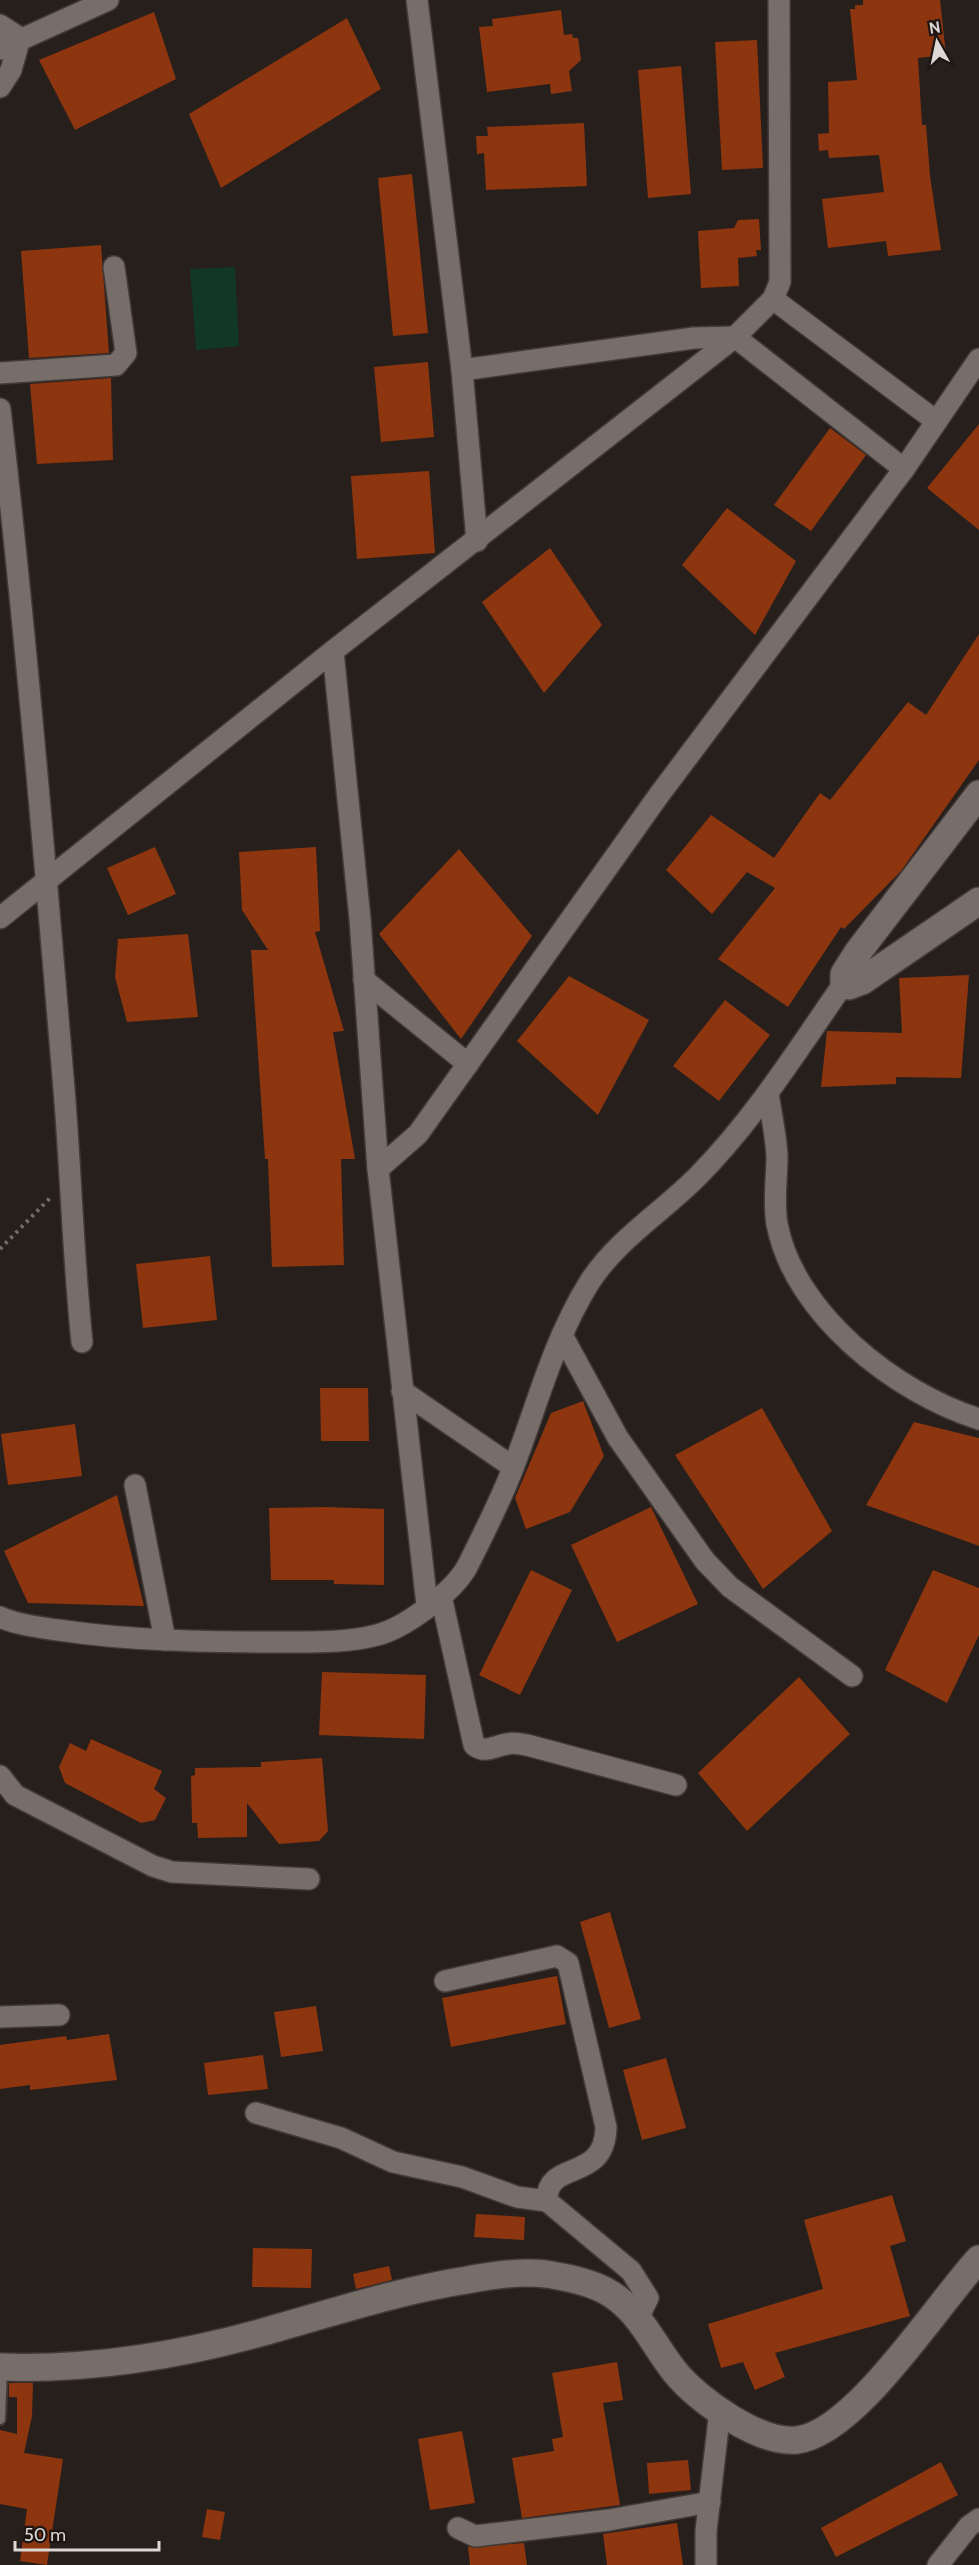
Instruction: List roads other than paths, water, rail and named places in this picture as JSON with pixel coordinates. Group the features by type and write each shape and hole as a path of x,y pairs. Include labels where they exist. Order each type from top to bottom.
{"street":[{"path":"0,49 108,0"},
{"path":"417,0 462,370 477,541"},
{"path":"0,918 333,651 477,541 735,337 773,298 780,282 779,0"},
{"path":"0,25 20,38"},
{"path":"0,87 11,70 20,38"},
{"path":"0,373 116,365 126,353 114,267"},
{"path":"773,298 936,421"},
{"path":"462,370 694,338 735,337 904,469"},
{"path":"378,1169 418,1134 659,795 904,469 979,359"},
{"path":"0,409 47,880 71,1227 82,1342"},
{"path":"333,651 364,980 378,1169 402,1391 434,1601 474,1745 480,1750 490,1750 508,1743 527,1745 676,1785"},
{"path":"0,1617 16,1623 82,1633 165,1640 242,1642 344,1640 389,1631 413,1618 459,1580 513,1467 544,1375 584,1292 603,1264 699,1175 768,1093 844,983 844,974 858,952 979,794"},
{"path":"844,983 849,986 862,981 979,901"},
{"path":"364,980 468,1064"},
{"path":"768,1093 776,1144 774,1185 778,1227 794,1272 806,1293 844,1335 888,1372 940,1404 979,1419"},
{"path":"562,1335 618,1438 705,1561 730,1587 852,1676"},
{"path":"402,1391 513,1467"},
{"path":"135,1485 165,1640"},
{"path":"0,1776 15,1795 153,1866 187,1874 309,1879"},
{"path":"445,1981 557,1956 568,1963 606,2127 606,2140 597,2158 551,2183 547,2192 547,2201"},
{"path":"0,2017 59,2015"},
{"path":"256,2113 341,2138 393,2162 462,2177 517,2197 547,2201 582,2228 636,2277 648,2298 638,2318"},
{"path":"1,2367 46,2368 116,2364 193,2350 386,2296 496,2275 545,2274 579,2282 609,2293 638,2318 676,2373 720,2410 742,2424 782,2439 796,2440 830,2426 869,2392 979,2259"},
{"path":"706,2565 720,2410"},
{"path":"458,2528 475,2536 609,2520 710,2502"},
{"path":"938,2565 969,2526 979,2519"}],"lane":[{"path":"0,2419 1,2367"}]}
